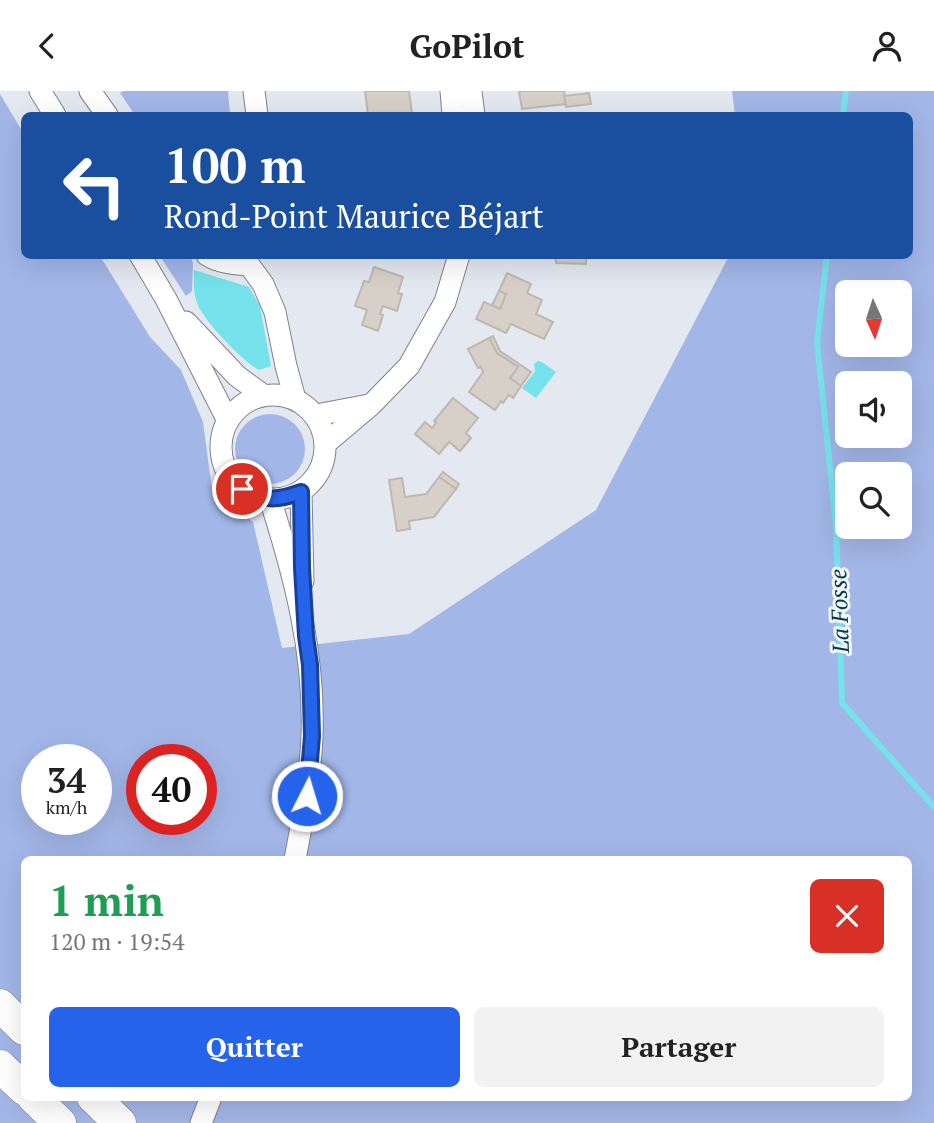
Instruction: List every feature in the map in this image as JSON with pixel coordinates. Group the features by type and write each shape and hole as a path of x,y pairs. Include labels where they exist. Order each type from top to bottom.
{"highway":[{"path":"0,1005 21,1026"},
{"path":"0,1066 21,1086"},
{"path":"37,1101 60,1123"},
{"path":"97,1101 120,1123"}],"street":[{"path":"40,91 53,112"},
{"path":"90,91 105,112"},
{"path":"254,91 257,112"},
{"path":"451,91 453,112"},
{"path":"471,91 474,112"},
{"path":"142,259 166,299 228,421"},
{"path":"212,259 225,263 251,260 275,312 295,399"},
{"path":"326,443 371,405 409,366 445,302 458,259"},
{"path":"166,299 237,376 263,395"},
{"path":"279,394 306,405 316,415 323,429 326,443 320,471 312,483 301,492 286,498 255,496 242,489 231,478 224,465 222,435 228,421 243,404 263,395 279,394"},
{"path":"316,415 371,405"},
{"path":"301,492 306,636"},
{"path":"270,499 295,584 310,665 312,736 307,796 296,856"},
{"path":"201,1123 209,1101"}],"shaded area":[{"path":"228,91 230,112 133,112 120,93"},
{"path":"732,91 934,91 934,1123 0,1123 0,94 21,129 21,259 102,259 150,337 181,370 203,422 212,489 253,522 282,648 409,634 596,510 727,259 913,259 913,112 735,112"},
{"path":"162,259 192,259 192,291 186,296"},
{"path":"194,270 249,287 260,306 271,366 259,370 252,366 207,320 196,299"},
{"path":"538,361 556,372 536,398 522,388 535,371 534,364"},
{"path":"270,414 295,424 305,449 295,474 270,484 245,474 235,449 245,424"}],"building":[{"path":"365,91 409,91 412,112 368,112"},
{"path":"519,91 564,91 566,104 522,109"},
{"path":"589,93 591,104 566,107 564,96"},
{"path":"556,259 586,259 586,264 556,263"},
{"path":"374,267 403,277 398,293 402,294 397,311 383,306 378,331 362,325 367,310 355,306 364,281 369,282"},
{"path":"507,273 531,284 527,293 542,300 536,314 553,322 544,339 511,324 506,333 476,319 484,302 500,309 506,294 499,291"},
{"path":"499,291 506,294 500,309 492,305"},
{"path":"493,336 500,351 531,372 521,386 510,378 518,367 497,353 489,338"},
{"path":"489,338 497,353 518,367 510,378 521,386 513,398 509,395 495,410 469,392 483,372 468,349"},
{"path":"453,398 478,418 466,433 471,438 460,451 449,442 439,454 415,434 425,422 432,428 436,423 434,421"},
{"path":"443,472 459,484 456,489 439,477"},
{"path":"439,477 456,489 434,517 409,521 410,529 397,531 389,480 402,478 405,497 426,494"}],"waterway":[{"name":"La Fosse","path":"843,112 846,91"},
{"name":"La Fosse","path":"827,259 817,342 836,526 842,703 934,807"}],"route":[{"path":"242,489 255,496 270,499 286,498 301,492 302,568 310,665 312,736 307,796"}]}
